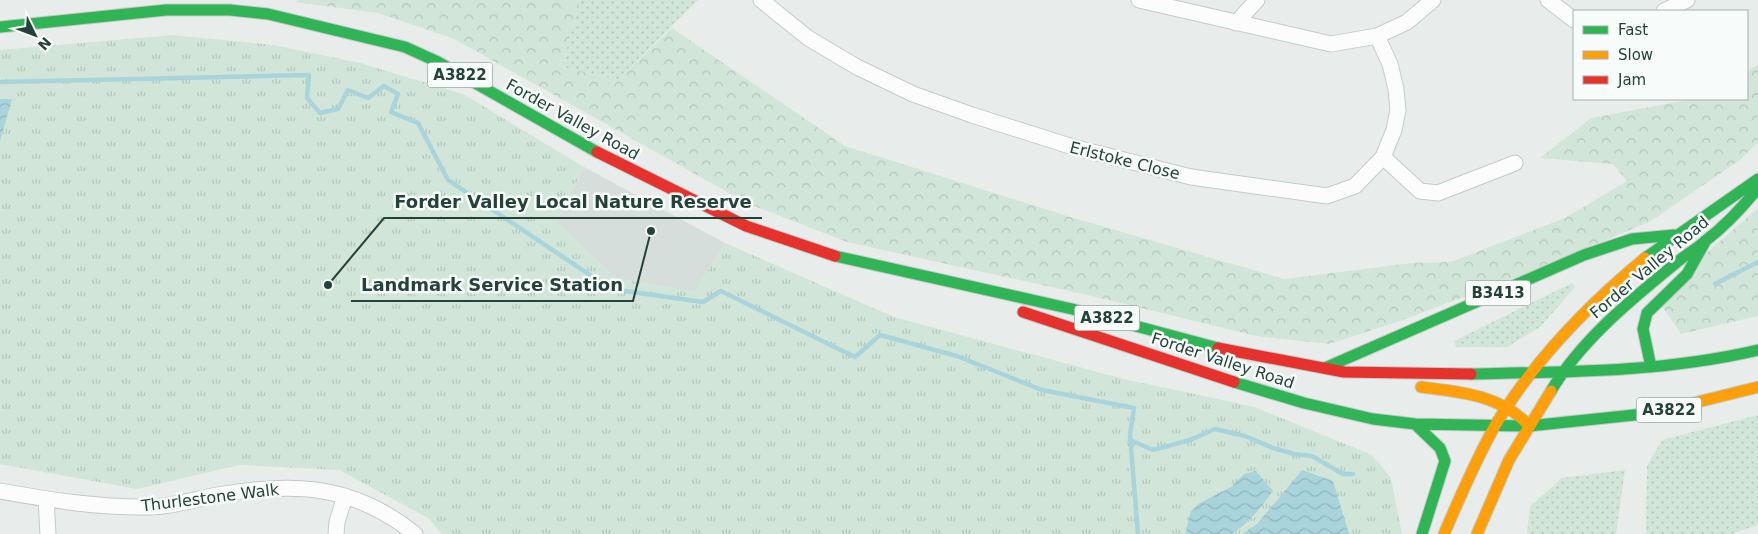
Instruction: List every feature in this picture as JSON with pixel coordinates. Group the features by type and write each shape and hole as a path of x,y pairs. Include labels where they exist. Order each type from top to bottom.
{"main road":[{"name":"Forder Valley Road","path":"0,27 166,10 230,10 268,14 405,47 438,62 615,162 746,226 839,257 1072,309 1225,350 1327,367 1344,372 1444,374 1562,372 1651,367"},
{"name":"Forder Valley Road","path":"1532,372 1588,308 1609,288 1674,235 1712,210 1738,189 1758,179"},
{"name":"Forder Valley Road","path":"1562,372 1591,338 1672,266 1705,242 1741,209 1758,188"},
{"name":"B3413","path":"1327,367 1584,256 1632,239 1674,235"},
{"path":"1651,367 1643,329 1647,313 1687,274 1705,242"},
{"name":"Forder Valley Road","path":"888,269 1201,372 1304,403 1373,419 1416,424 1529,426"},
{"name":"A3822","path":"1651,367 1710,361 1758,350"},
{"path":"1344,372 1354,379 1366,382 1455,391 1508,407 1520,415 1529,426"},
{"path":"1444,534 1496,425 1532,372"},
{"path":"1477,534 1510,460 1562,372"},
{"name":"A3822","path":"1529,426 1661,412 1758,386"},
{"path":"1416,424 1440,448 1445,461 1422,534"}],"street":[{"name":"Erlstoke Close","path":"761,0 808,38 857,66 913,94 1073,147 1191,177 1327,196 1355,186 1383,157 1394,130 1398,110 1396,89 1390,64 1378,36"},
{"path":"1139,0 1331,44 1378,36 1407,22 1433,0"},
{"path":"1236,23 1257,0"},
{"path":"1548,0 1573,19"},
{"path":"1666,10 1687,0"},
{"path":"1383,157 1420,191 1438,193 1515,163"},
{"name":"Thurlestone Walk","path":"0,491 89,505 152,508 216,495 276,488 319,491 345,496 378,508 415,534"},
{"path":"336,534 336,522 345,496"},
{"path":"46,499 48,534"}],"shaded area":[{"path":"584,167 725,243 695,292 615,278 556,222"}],"green space":[{"path":"299,0 580,0 562,67 618,80 672,28 845,146 1067,216 1284,279 1412,263 1451,262 1565,218 1627,181 1613,164 1540,158 1591,118 1688,100 1748,100 1748,70 1758,65 1758,142 1740,160 1651,221 1528,273 1397,322 1329,344 1256,336 1092,296 847,242 747,203 454,39 378,13 295,2"},
{"path":"580,0 698,0 618,80 562,67"},
{"path":"173,35 273,45 360,63 463,94 584,167 556,222 615,278 695,292 725,243 894,317 1124,379 1255,407 1372,455 1391,478 1402,534 442,534 428,518 339,470 239,465 137,489 0,464 0,50"},
{"path":"1758,208 1758,316 1681,334 1656,297"},
{"path":"1572,283 1575,287 1540,327 1507,347 1456,347 1454,341"},
{"path":"1758,415 1758,525 1731,534 1646,534 1647,466 1662,440"},
{"path":"1625,470 1616,534 1527,534 1530,506 1562,478"}],"water":[{"path":"0,99 12,99 0,141"},
{"path":"1302,470 1333,481 1349,534 1242,534 1257,524"},
{"path":"1256,471 1273,491 1254,515 1243,525 1231,534 1185,534 1191,511 1198,504 1231,487 1244,474"}],"waterway":[{"path":"0,82 309,75 307,98 320,113 338,109 348,90 368,98 384,86 398,94 391,112 418,123 448,180 611,289 703,302 721,291 855,357 880,335 957,356 1042,390 1134,408 1130,435 1138,534"},
{"path":"1715,284 1758,262"},
{"path":"1130,440 1153,450 1190,440 1215,429 1245,436 1273,448 1294,454 1312,456 1343,474 1353,474"}],"traffic: fast":[{"path":"0,27 166,10 230,10 268,14 405,47 438,62 597,152"},
{"path":"1645,258 1758,179"},
{"path":"1551,391 1577,355 1608,322 1679,260 1719,230 1758,188"},
{"path":"1327,367 1584,255 1632,239 1674,235"},
{"path":"1651,367 1643,329 1647,313 1687,274 1705,242"},
{"path":"835,256 1072,309 1218,348"},
{"path":"1471,374 1615,370 1651,367 1687,363 1758,350"},
{"path":"1234,382 1304,403 1373,419 1415,424 1529,426 1653,413"},
{"path":"1415,424 1440,448 1445,461 1422,534"}],"traffic: slow":[{"path":"1444,534 1468,478 1496,424 1511,400 1563,335 1603,295 1645,258"},
{"path":"1421,387 1465,393 1493,401 1518,416 1529,426"},
{"path":"1653,413 1758,387"},
{"path":"1477,534 1509,460 1551,391"}],"traffic: jam":[{"path":"597,152 746,226 835,256"},
{"path":"1023,312 1234,382"},
{"path":"1218,348 1344,372 1471,374"}],"place":[{"name":"Landmark Service Station","path":"651,231"},
{"name":"Forder Valley Local Nature Reserve","path":"328,285"}]}
